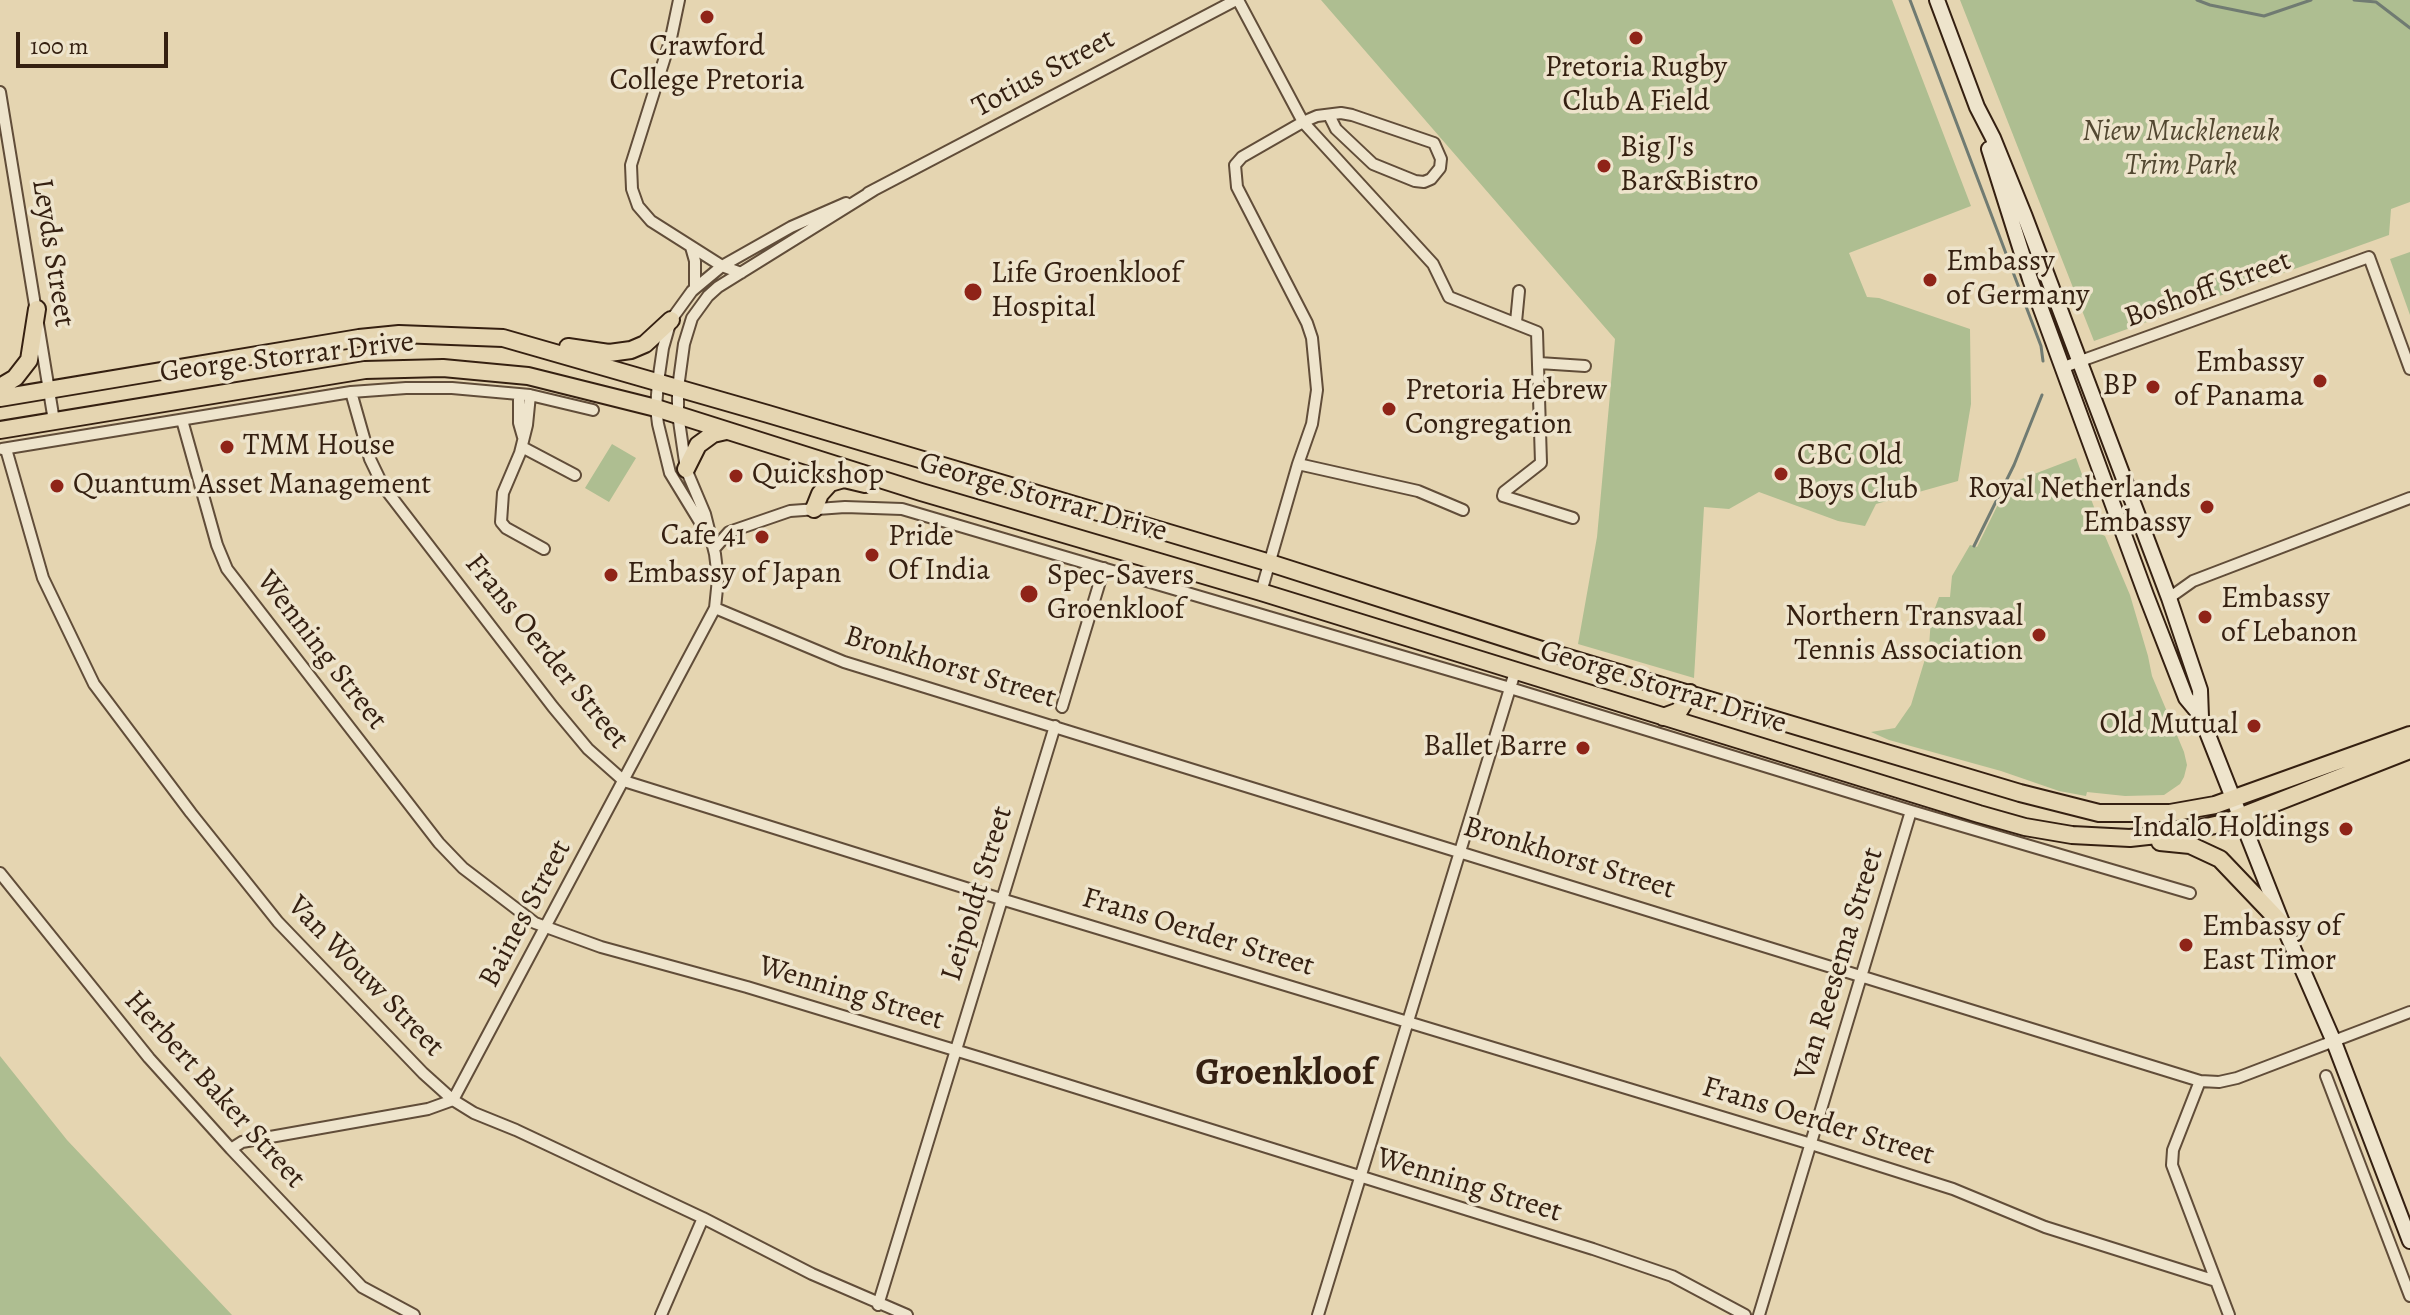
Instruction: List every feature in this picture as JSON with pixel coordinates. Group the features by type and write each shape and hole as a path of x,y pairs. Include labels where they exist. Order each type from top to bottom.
{"main road":[{"path":"1937,0 1977,107 2030,279 2114,457 2169,598 2200,690 2201,717"},
{"path":"0,387 15,378 29,360 37,309"},
{"path":"503,338 616,353 645,344 671,320"},
{"name":"George Storrar Drive","path":"0,398 377,336 503,338 1270,563 1542,650 2020,793 2099,813 2170,813 2234,800 2410,735"},
{"path":"2071,364 2111,499 2186,698 2201,717 2283,925 2334,1042 2410,1241"},
{"name":"George Storrar Drive","path":"0,430 331,375 395,368 465,369 528,376 678,414 921,492 1261,592 1512,680 1663,717 2025,827 2072,835 2130,838 2184,832 2241,818 2410,750"},
{"path":"686,469 692,454 706,438 728,431"},
{"path":"2111,499 2116,490 2110,467 2114,457"},
{"path":"814,509 824,487 838,480 851,480 900,493 921,492"},
{"path":"1414,609 1432,624 1504,646 1512,680"},
{"path":"1512,680 1526,655 1542,650"},
{"path":"1663,717 1679,711 1690,693"},
{"path":"1690,693 1693,713 1702,729"},
{"path":"2130,838 2190,845 2210,853 2228,866 2283,925"}],"street":[{"path":"679,0 671,38 633,158 630,176 632,189 642,211 651,221 722,266 741,273"},
{"path":"1237,0 1303,122 1437,270 1449,297 1537,332 1541,463 1503,496 1573,518"},
{"name":"Totius Street","path":"656,408 663,348 671,320 695,288 722,266 791,227 874,190 1237,0"},
{"name":"Leyds Street","path":"0,92 54,421"},
{"path":"1261,592 1316,402 1312,338 1307,323 1237,187 1235,165 1242,157 1317,116 1329,115 1352,115 1434,143 1441,159 1440,168 1424,182 1373,164 1336,129 1329,115"},
{"name":"Totius Street","path":"678,414 684,344 692,318 708,296 874,190"},
{"path":"691,247 696,268 695,288"},
{"name":"Boshoff Street","path":"2071,364 2369,257 2410,369"},
{"path":"718,287 722,266"},
{"path":"1516,322 1519,291"},
{"path":"1539,363 1585,366"},
{"name":"George Storrar Drive","path":"3,449 351,392 436,387 525,394 593,410"},
{"name":"Frans Oerder Street","path":"351,392 370,459 383,486 553,707 588,749 624,781 1001,899 1811,1144 1953,1189 2045,1227 2216,1281"},
{"path":"525,394 527,425 503,493 501,522 506,528 544,549"},
{"name":"Baines Street","path":"656,408 670,473 712,545"},
{"name":"Baines Street","path":"453,1100 715,608 718,579 712,545 705,514 686,469 678,414"},
{"name":"Wenning Street","path":"182,420 217,545 227,569 439,843 490,890 545,929 956,1052 1664,1273 1745,1315"},
{"path":"522,442 575,475"},
{"name":"Van Wouw Street","path":"3,449 43,578 94,684 106,702 278,922 423,1073 453,1100 474,1113 703,1218 878,1305 907,1315"},
{"path":"1298,464 1418,491 1463,510"},
{"path":"2169,598 2193,581 2410,498"},
{"name":"George Storrar Drive","path":"712,545 732,531 768,517 814,509 902,509 1512,680 1911,811 2190,893"},
{"path":"1062,707 1104,568"},
{"path":"2161,578 2193,581"},
{"name":"Bronkhorst Street","path":"715,608 844,662 2200,1081 2219,1082 2237,1078 2410,1012"},
{"path":"1318,1315 1512,680"},
{"name":"Leipoldt Street","path":"878,1305 1055,726"},
{"name":"Van Reesema Street","path":"1759,1315 1911,811"},
{"name":"Herbert Baker Street","path":"0,873 149,1058 231,1149 362,1287 414,1315"},
{"path":"2326,1076 2406,1272 2410,1296"},
{"path":"2200,1081 2172,1158 2229,1315"},
{"path":"231,1149 242,1142 428,1109 453,1100"},
{"path":"661,1315 703,1218"}],"green space":[{"path":"1321,0 1892,0 1971,206 1849,253 1867,297 1879,298 1970,329 1971,404 1958,481 1876,504 1865,526 1838,521 1759,492 1729,509 1704,507 1694,678 1578,644 1597,537 1615,339"},
{"name":"Niew Muckleneuk Trim Park","path":"1960,0 2410,0 2410,202 2391,209 2389,235 2094,341"},
{"path":"2410,252 2410,315 2390,259"},
{"path":"612,444 636,458 609,502 585,488"},
{"name":"Northern Transvaal Tennis Association","path":"2076,458 2098,518 2095,520 2096,526 2099,533 2105,536 2130,595 2152,676 2184,752 2187,765 2184,777 2180,784 2164,795 2125,796 2087,792 2086,796 2059,791 1871,732 1895,728 1911,705 1929,646 1931,619 1939,597 1950,597 1952,576 1970,545 1977,547 2008,484"},
{"path":"0,1056 67,1140 232,1315 0,1315"}],"waterway":[{"path":"1910,0 2041,346 2043,361"},
{"path":"2197,0 2264,16 2311,0"},
{"path":"2354,0 2376,2 2410,28"},
{"path":"1974,546 2014,465 2042,395"}],"place":[{"name":"Crawford College Pretoria","path":"707,17"},
{"name":"Pretoria Rugby Club A Field","path":"1636,38"},
{"name":"Big J's Bar&Bistro","path":"1604,166"},
{"name":"Embassy of Germany","path":"1930,280"},
{"name":"Life Groenkloof Hospital","path":"973,292"},
{"name":"Embassy of Panama","path":"2320,381"},
{"name":"BP","path":"2153,387"},
{"name":"Pretoria Hebrew Congregation","path":"1389,409"},
{"name":"TMM House","path":"227,447"},
{"name":"CBC Old Boys Club","path":"1781,474"},
{"name":"Quickshop","path":"736,476"},
{"name":"Quantum Asset Management","path":"57,486"},
{"name":"Royal Netherlands Embassy","path":"2207,507"},
{"name":"Cafe 41","path":"762,537"},
{"name":"Pride Of India","path":"872,555"},
{"name":"Embassy of Japan","path":"611,575"},
{"name":"Spec-Savers Groenkloof","path":"1029,594"},
{"name":"Embassy of Lebanon","path":"2205,617"},
{"name":"Northern Transvaal Tennis Association","path":"2039,635"},
{"name":"Old Mutual","path":"2254,726"},
{"name":"Ballet Barre","path":"1583,748"},
{"name":"Indalo Holdings","path":"2346,829"},
{"name":"Embassy of East Timor","path":"2186,945"}],"district":[{"name":"Groenkloof","path":"1285,1075"}]}
